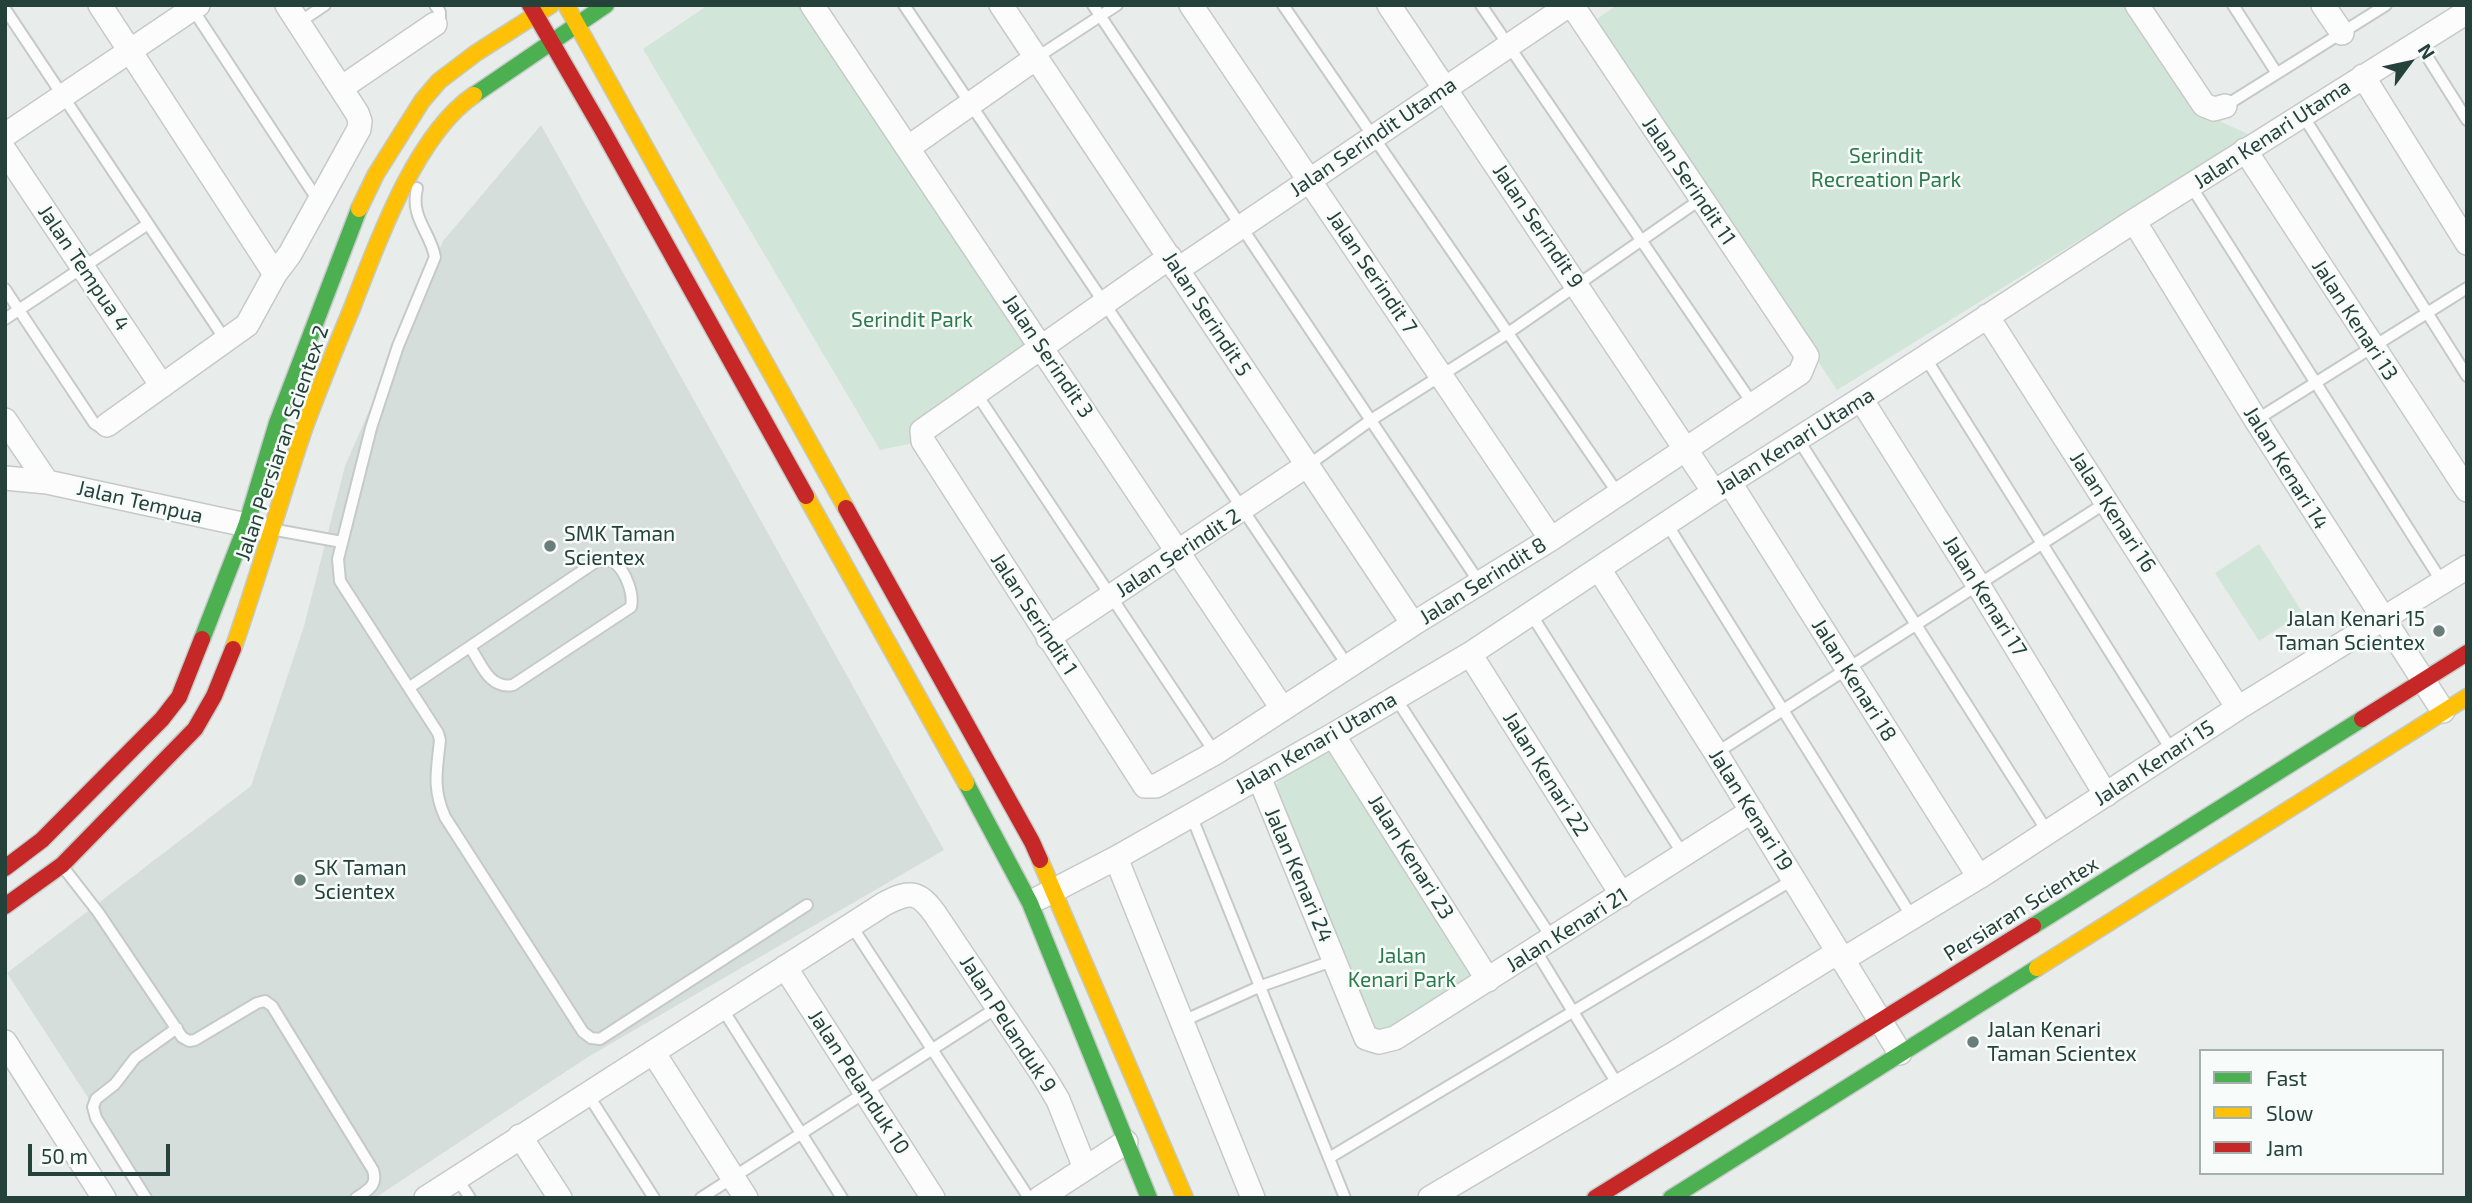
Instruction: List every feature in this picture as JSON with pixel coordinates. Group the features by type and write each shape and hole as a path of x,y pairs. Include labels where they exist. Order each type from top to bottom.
{"street":[{"path":"100,5 275,274"},
{"name":"Jalan Persiaran Scientex 2","path":"5,868 42,840 162,719 179,697 246,526 277,423 356,214 376,174 422,101 439,81 533,10 551,5"},
{"path":"566,5 1032,842 1185,1198"},
{"name":"Jalan Persiaran Scientex 2","path":"5,905 62,865 124,804 204,716 218,685 274,530 304,432 363,276 402,189 431,143 458,106 606,5"},
{"name":"Jalan Serindit 3","path":"812,5 1282,708"},
{"name":"Jalan Serindit 5","path":"1000,5 1413,624"},
{"name":"Jalan Serindit 7","path":"1191,5 1551,539"},
{"name":"Jalan Serindit 9","path":"1389,5 1685,448 1722,488"},
{"name":"Jalan Serindit Utama","path":"923,441 922,431 929,425 1043,348 1104,302 1241,227 1571,5"},
{"name":"Jalan Serindit 11","path":"1571,5 1807,356"},
{"path":"2137,5 2204,105 2214,109 2225,106"},
{"path":"2323,5 2342,33"},
{"path":"5,135 194,6"},
{"path":"533,10 603,131 1030,903 1149,1198"},
{"name":"Jalan Kenari Utama","path":"1030,903 1116,858 1334,735 1470,654 2134,221 2467,12"},
{"path":"107,425 247,325 359,130 360,121 341,88 292,14"},
{"path":"341,88 435,15"},
{"path":"909,147 1036,58"},
{"path":"495,79 527,71 544,73 569,88 603,131"},
{"path":"2363,76 2467,243"},
{"name":"Jalan Tempua 4","path":"5,150 162,386"},
{"name":"Jalan Kenari 13","path":"2245,150 2467,490"},
{"name":"Jalan Kenari 14","path":"2134,221 2256,420 2443,711"},
{"name":"Jalan Kenari 16","path":"1987,316 2238,708"},
{"name":"Jalan Serindit 8","path":"1145,786 1156,786 1215,753 1413,624 1619,495 1800,373 1807,356"},
{"name":"Jalan Kenari 17","path":"1861,399 2106,794"},
{"path":"5,421 47,482"},
{"name":"Jalan Serindit 1","path":"923,441 1145,786"},
{"name":"Jalan Serindit 2","path":"1048,638 1306,466"},
{"name":"Jalan Tempua","path":"5,478 47,482 274,530"},
{"name":"Jalan Kenari 18","path":"1722,488 1847,670 1979,877"},
{"name":"Jalan Kenari 15","path":"1430,1198 1979,877 2238,708 2467,567"},
{"name":"Jalan Kenari 19","path":"1599,569 1752,811 1900,1054"},
{"name":"Persiaran Scientex","path":"1595,1198 2467,653"},
{"name":"Jalan Kenari 22","path":"1470,654 1622,895"},
{"path":"1671,1198 2467,697"},
{"name":"Jalan Kenari 23","path":"1334,735 1488,980"},
{"name":"Jalan Kenari 24","path":"1259,777 1366,1038 1379,1042"},
{"name":"Jalan Kenari 21","path":"1379,1042 1395,1038 1752,811"},
{"path":"1116,858 1253,1198"},
{"name":"Jalan Pelanduk 9","path":"851,925 900,896 912,895 924,899 1058,1100 1085,1168"},
{"path":"426,1198 851,925"},
{"name":"Jalan Pelanduk 10","path":"785,967 933,1198"},
{"path":"5,1042 104,1198"},
{"path":"653,1052 746,1198"},
{"path":"1040,1198 1126,1142 1138,1130 1134,1078"},
{"path":"520,1136 560,1198"}],"lane":[{"path":"292,14 325,5"},
{"path":"904,5 1348,666"},
{"path":"1093,5 1479,582"},
{"path":"1036,58 1117,5"},
{"path":"1283,5 1619,495"},
{"path":"1481,5 1752,403"},
{"path":"2233,5 2276,72"},
{"path":"2225,106 2386,5"},
{"path":"194,6 319,202"},
{"path":"5,9 226,341"},
{"path":"2418,42 2467,120"},
{"path":"2302,114 2467,376"},
{"path":"431,143 414,198 416,215 435,257 398,346 371,428 338,559 340,581 438,733 440,740 435,785 445,817 583,1032 591,1038 600,1039 807,905"},
{"path":"2191,186 2442,582"},
{"path":"1306,466 1371,420 1508,333 1701,199"},
{"path":"5,319 148,224"},
{"path":"2256,420 2467,288"},
{"path":"5,289 94,422 100,427 107,425"},
{"path":"1925,357 2172,751"},
{"path":"976,393 1215,753"},
{"path":"1798,439 2047,831"},
{"path":"1716,753 2107,502"},
{"path":"1667,524 1912,917"},
{"path":"274,530 342,542"},
{"path":"410,687 597,561 615,563 630,587 633,597 631,607 513,684 503,687 494,684 470,647"},
{"path":"1531,614 1684,856"},
{"path":"1395,697 1544,945 1572,1012 1619,1087"},
{"path":"1191,815 1345,1198"},
{"path":"62,865 98,912 182,1037 189,1041 195,1040 257,1003 265,1001 272,1006 373,1170 376,1179 372,1187 356,1198"},
{"path":"1329,1158 1794,879"},
{"path":"851,925 1029,1198"},
{"path":"1183,1021 1261,986 1335,960"},
{"path":"701,1198 998,1007"},
{"path":"722,1008 842,1198"},
{"path":"146,1198 96,1118 93,1107 96,1099 115,1084 135,1058 177,1028"},
{"path":"587,1094 654,1198"},
{"path":"457,1178 470,1198"}],"shaded area":[{"name":"SMK Taman Scientex","path":"541,125 944,850 588,1057 375,1198 153,1198 7,973 251,786 304,626 345,466 443,241"}],"green space":[{"name":"Serindit Park","path":"708,5 812,5 1043,348 923,441 880,450 643,49"},
{"name":"Serindit Recreation Park","path":"1617,5 2142,5 2217,120 2250,135 1837,390 1594,21"},
{"path":"2259,544 2303,613 2259,641 2215,573"},
{"name":"Jalan Kenari Park","path":"1331,748 1471,971 1475,987 1379,1042 1299,856 1300,845 1286,833 1278,812 1275,786 1293,763"}],"traffic: fast":[{"path":"474,95 606,5"},
{"path":"202,639 246,526 277,423 359,209"},
{"path":"2033,926 2362,719"},
{"path":"966,783 1030,903 1149,1198"},
{"path":"1671,1198 2037,968"}],"traffic: slow":[{"path":"359,209 376,174 422,101 439,81 476,53 551,5"},
{"path":"566,5 846,508"},
{"path":"233,649 303,432 386,222 417,162 434,136 453,113 474,95"},
{"path":"806,496 966,783"},
{"path":"2037,968 2467,697"},
{"path":"1040,860 1185,1198"}],"traffic: jam":[{"path":"530,5 806,496"},
{"path":"846,508 1040,860"},
{"path":"5,868 42,840 162,719 179,697 202,639"},
{"path":"5,906 62,865 195,729 214,696 233,649"},
{"path":"2362,719 2467,653"},
{"path":"1595,1198 2033,926"}],"place":[{"name":"SMK Taman Scientex","path":"550,546"},
{"name":"Jalan Kenari 15 Taman Scientex","path":"2439,631"},
{"name":"SK Taman Scientex","path":"300,880"},
{"name":"Jalan Kenari Taman Scientex","path":"1973,1042"}]}
